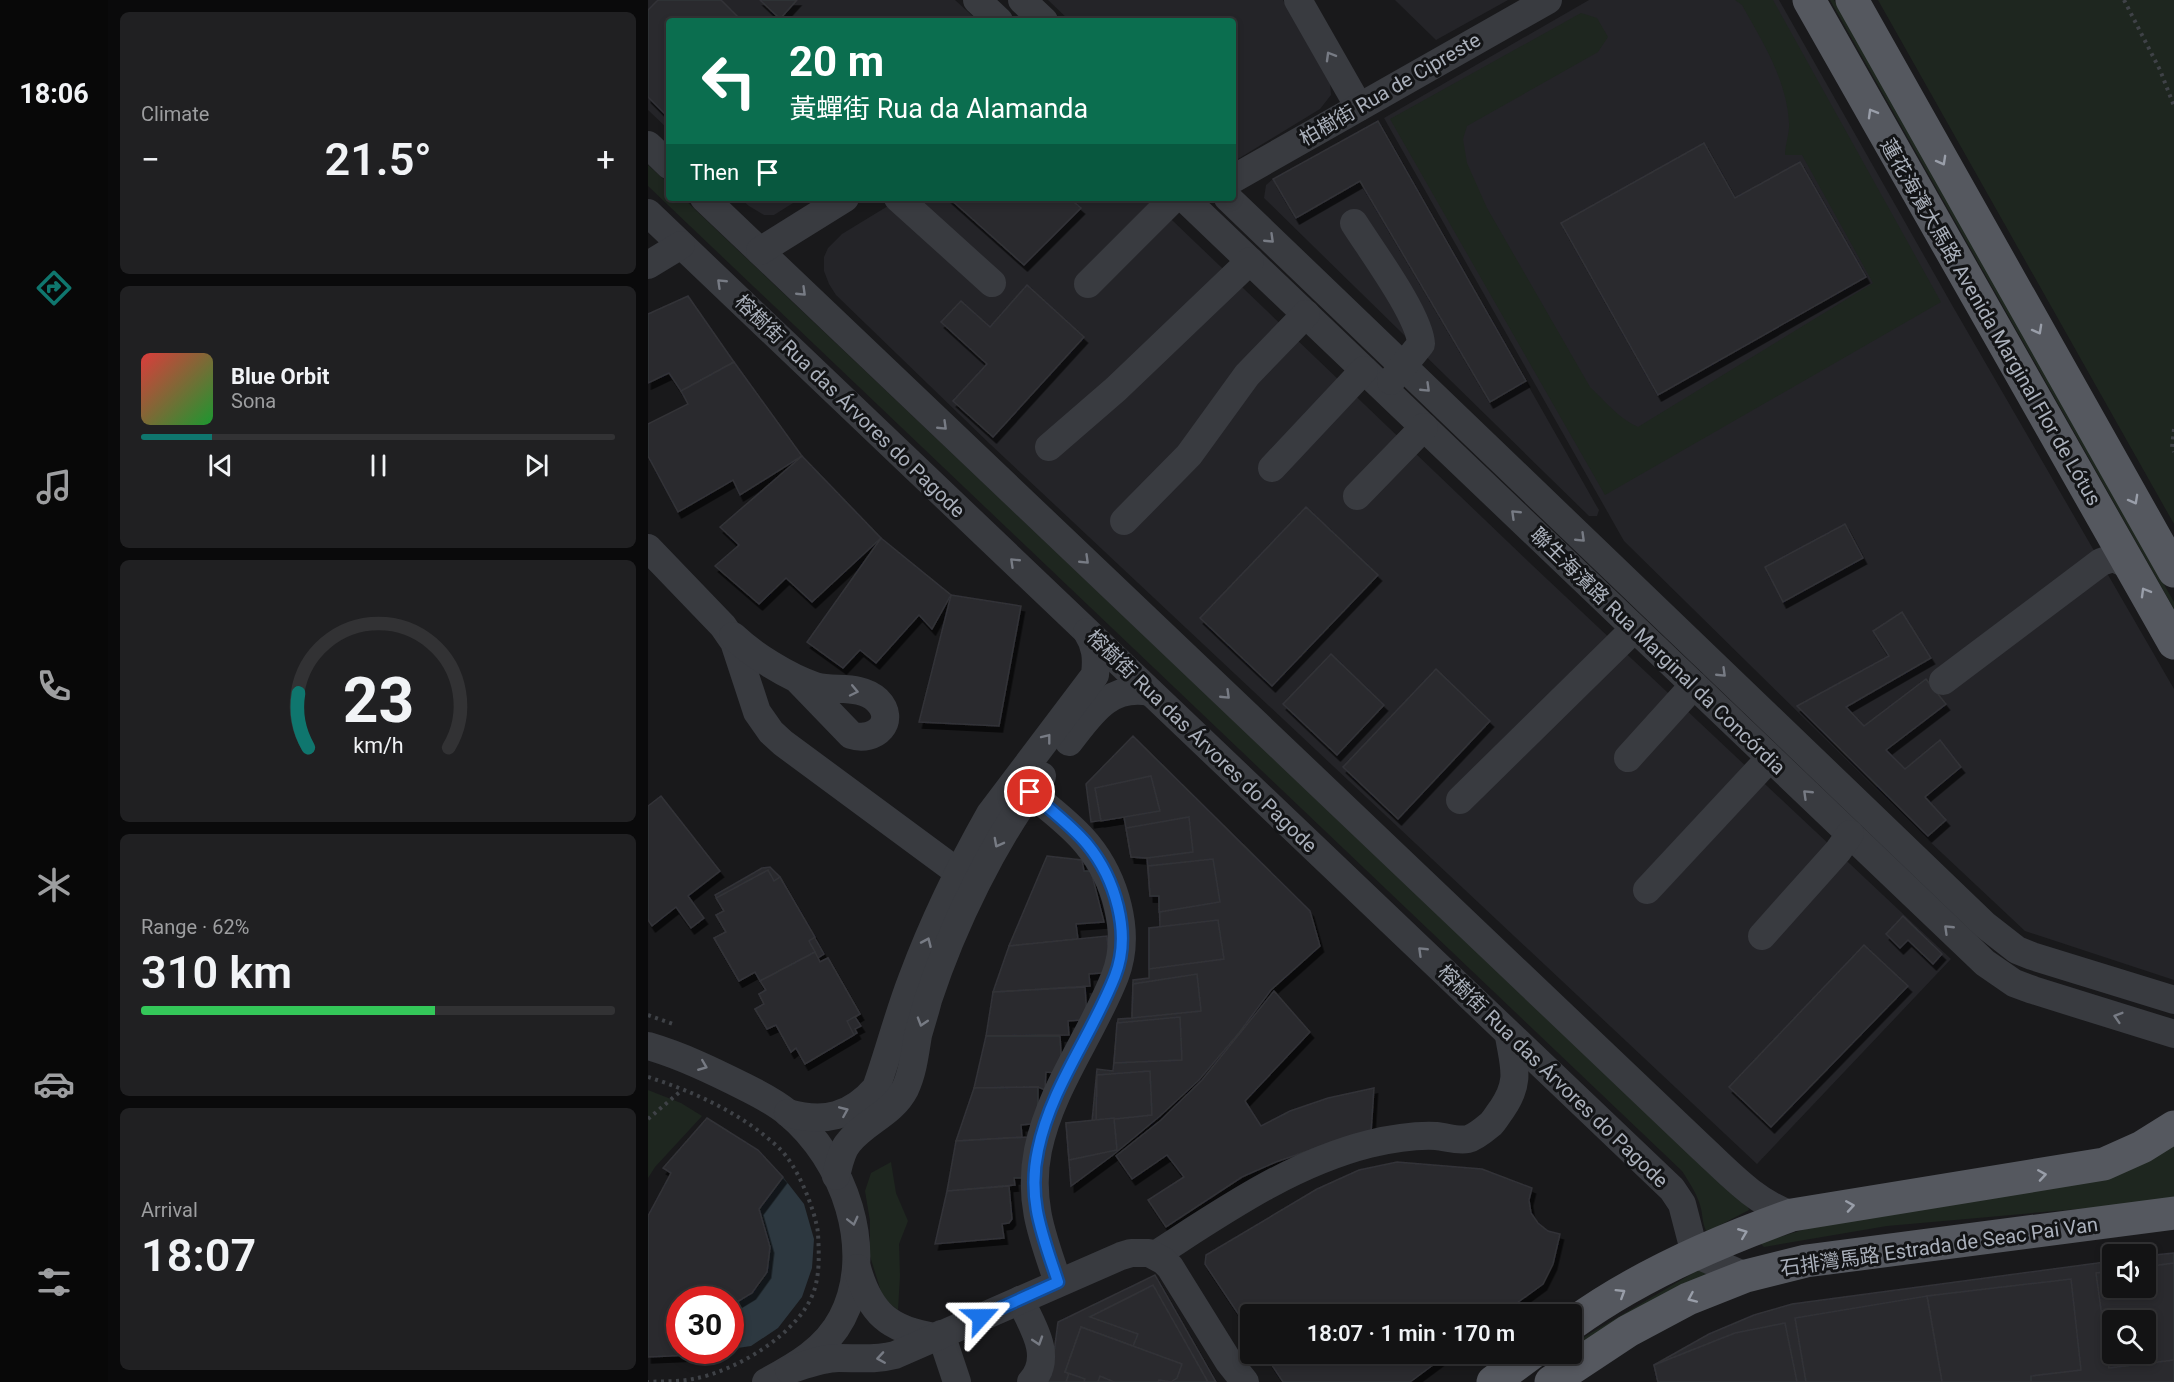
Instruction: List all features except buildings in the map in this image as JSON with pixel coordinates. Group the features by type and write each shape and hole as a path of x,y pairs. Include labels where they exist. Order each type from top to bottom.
{"main road":[{"name":"蓮花海濱大馬路 Avenida Marginal Flor de Lótus","path":"1809,0 2108,526 2115,563 2174,643"},
{"name":"蓮花海濱大馬路 Avenida Marginal Flor de Lótus","path":"1852,0 2174,571"},
{"path":"1582,1318 1630,1287 1695,1254 1792,1215 2104,1164 2142,1147 2174,1127"},
{"name":"石排灣馬路 Estrada de Seac Pai Van","path":"1551,1382 1608,1343 1688,1299 1746,1276 1806,1261 2174,1213"},
{"path":"1493,1382 1517,1364"}],"street":[{"path":"977,0 996,18"},
{"path":"1022,0 1041,18"},
{"path":"1298,0 1359,107"},
{"name":"柏樹街 Rua de Cipreste","path":"1236,177 1548,0"},
{"path":"648,144 666,162"},
{"path":"707,201 1718,1163 1755,1197 1772,1208 1792,1215"},
{"path":"760,251 840,201"},
{"path":"901,201 992,283"},
{"path":"1088,284 1171,201"},
{"name":"聯生海濱路 Rua Marginal da Concórdia","path":"1187,201 1967,947 1998,974 2033,990 2174,1034"},
{"name":"聯生海濱路 Rua Marginal da Concórdia","path":"1231,201 2001,938 2017,950 2032,956 2174,1000"},
{"name":"榕樹街 Rua das Árvores do Pagode","path":"648,213 1672,1189 1682,1204 1695,1254"},
{"path":"1272,468 1374,380 1403,366 1420,344 1420,334 1413,316 1354,223"},
{"path":"648,265 681,245"},
{"path":"1049,447 1116,389 1250,261"},
{"path":"1124,521 1190,455 1247,375 1287,330 1306,314"},
{"path":"1357,496 1424,427"},
{"path":"650,548 748,650 786,672 760,664 748,673 747,683"},
{"path":"1943,681 2115,563"},
{"path":"723,626 734,642 742,661 757,712 771,732 968,878"},
{"path":"1460,800 1634,628"},
{"path":"836,1176 848,1142 883,1116 904,1090 911,1072 929,998 956,930 968,878 990,814 1095,675 1096,658 1093,642 1087,632"},
{"path":"1628,758 1694,685"},
{"path":"788,1113 820,1119 840,1114 866,1099 876,1088 912,978 968,878 1089,716 1116,694 1127,691 1150,692"},
{"path":"1647,890 1770,758"},
{"path":"1030,792 1086,842 1098,858 1110,881 1118,913 1121,944 1116,975 1046,1117 1038,1152 1034,1188 1038,1223 1058,1282"},
{"path":"1762,936 1838,852 1850,834"},
{"path":"1155,1255 1275,1180 1318,1162 1368,1144 1406,1138 1436,1136 1462,1140 1472,1138 1492,1123 1509,1098 1516,1079 1509,1036"},
{"path":"648,1046 715,1071 763,1096 788,1113 819,1147 836,1176 852,1216 857,1242 857,1268 851,1297 841,1320 815,1352 777,1376"},
{"path":"777,1376 818,1360 837,1358 872,1360 888,1357 1058,1282 1131,1253 1140,1252 1155,1255 1174,1272 1238,1375"},
{"path":"1695,1254 1746,1276"},
{"path":"857,1268 862,1287 872,1304 889,1322 911,1333 938,1336"},
{"path":"1020,1300 1037,1336 1042,1354 1038,1374 1031,1382"},
{"path":"938,1336 957,1382"},
{"path":"1585,1382 1594,1359 1608,1343"}],"path":[{"path":"2124,0 2160,70 2174,106"},
{"path":"2174,429 2172,447 2174,452"},
{"path":"648,1077 700,1097 741,1118 781,1149 801,1181 816,1216 820,1263 813,1293 798,1319 776,1340 737,1365 693,1380 648,1382"},
{"path":"648,1119 682,1090"}],"shaded area":[{"path":"648,0 955,0 975,18 666,18 666,127 648,110"},
{"path":"1048,0 1283,0 1330,83 1331,95 1320,109 1236,160 1236,18 1067,18"},
{"path":"1395,0 1508,0 1436,40"},
{"path":"1589,0 1779,0 2174,689 2174,980 2025,931 1927,839 1624,541 1384,118"},
{"path":"1735,0 1773,0 1941,302 1605,495 1390,119 1581,13 1597,18 1608,37 1598,52 1467,126 1463,139 1467,163 1487,208 1590,387 1618,415 1638,427 1873,283 1802,155 1785,155 1789,127 1784,91 1765,47 1742,5"},
{"path":"1830,0 1834,0 2174,602 2174,609"},
{"path":"1878,0 2174,0 2174,524"},
{"path":"1378,121 1599,510 1597,516 1589,516 1264,198 1266,185 1273,179"},
{"path":"648,165 666,181 666,201 686,201 1748,1206 1749,1210 1707,1232 1698,1200 1682,1171 648,186"},
{"path":"743,201 796,201 774,215 764,215"},
{"path":"896,201 1152,201 1532,565 1951,959 1757,1164 990,444 836,295 824,271 824,257 828,248 842,234"},
{"path":"648,1090 681,1103 702,1116 655,1167 648,1178"},
{"path":"2174,1144 2174,1198 2112,1206 1887,1226 1764,1247 1760,1243 1825,1223"},
{"path":"891,1162 896,1193 908,1221 899,1244 898,1310 883,1298 870,1256 870,1221 865,1191 871,1173"},
{"path":"783,1177 804,1204 814,1239 812,1268 802,1297 778,1328 751,1346 744,1347 744,1298 760,1283 768,1263 768,1242 759,1209"},
{"path":"1705,1266 1714,1270 1582,1345 1582,1338"}],"route":[{"path":"981,1317 1058,1282 1038,1223 1034,1188 1038,1152 1046,1117 1116,975 1121,944 1118,913 1110,881 1098,858 1086,842 1030,792"}]}
